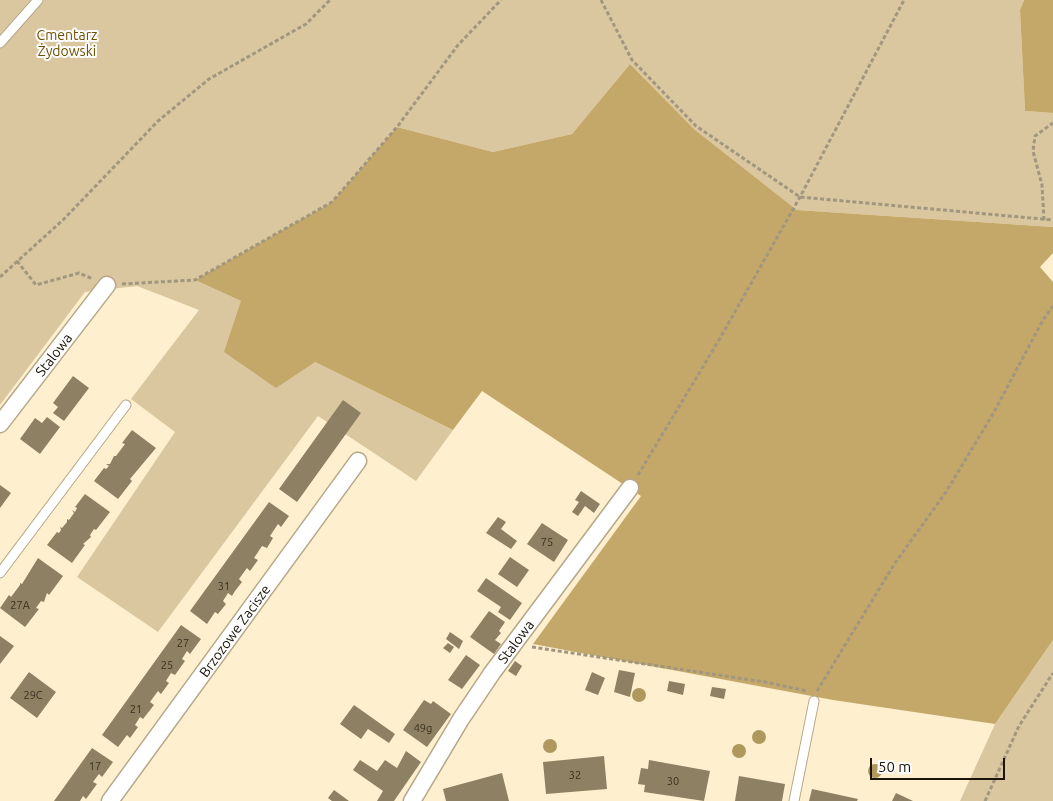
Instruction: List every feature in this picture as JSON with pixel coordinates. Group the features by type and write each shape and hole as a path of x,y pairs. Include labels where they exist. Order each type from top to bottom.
{"street":[{"name":"Stalowa","path":"0,424 107,285"},
{"name":"Brzozowe Zacisze","path":"110,801 358,460"},
{"name":"Stalowa","path":"412,801 461,719 630,488"}],"lane":[{"path":"0,43 38,0"},
{"path":"0,573 126,405"},
{"path":"794,801 814,701"}],"path":[{"path":"0,277 64,219 158,121 208,79 306,24 330,0"},
{"path":"18,261 36,285 79,273 107,285 194,280 332,202 397,127 458,45 501,0"},
{"path":"600,0 632,60 696,126 800,197 1053,220"},
{"path":"630,488 800,197 904,0"},
{"path":"1044,220 1042,185 1033,152 1035,136 1053,123"},
{"path":"518,640 529,647 765,682 816,693 894,563 946,492 994,412 1043,320 1053,306"},
{"path":"985,801 1019,726 1053,673"}],"green space":[{"name":"Cmentarz Żydowski","path":"0,0 1024,0 1020,10 1025,111 1053,113 1053,227 797,210 694,129 630,64 572,134 493,152 397,127 332,202 195,280 241,301 315,362 453,430 416,481 318,416 158,632 77,577 175,432 131,399 199,310 137,286 85,292 0,405"},
{"path":"1053,640 1053,801 960,801 995,724"}],"shaded area":[{"path":"1024,0 1053,0 1053,113 1025,111 1020,10"},
{"path":"630,64 694,129 797,210 1053,227 1053,253 1040,267 1053,282 1053,640 995,724 833,700 533,644 641,496 482,391 453,430 315,362 276,388 224,352 241,301 195,280 332,202 397,127 493,152 572,134"}],"building":[{"path":"73,376 89,388 64,421 53,413 58,407 53,403"},
{"path":"343,400 361,413 297,502 279,489"},
{"path":"47,417 60,427 40,454 20,439 35,418 42,423"},
{"path":"132,430 156,448 130,479 132,481 118,499 94,481 104,468 106,469 109,466 106,464 110,464 114,456 125,444 122,443"},
{"path":"0,485 11,493 0,508"},
{"path":"581,491 600,504 594,513 585,506 578,516 572,512 579,502 575,500"},
{"path":"85,494 110,512 96,530 94,529 90,535 91,537 83,544 85,545 72,563 47,545 57,532 59,533 60,527 62,528 67,519 69,520 74,513 72,510 75,512 77,508 75,507"},
{"path":"269,502 289,516 281,527 278,524 270,536 273,538 267,548 262,546 254,558 258,560 250,571 247,568 239,579 242,582 232,596 228,593 223,601 226,604 218,614 215,612 207,624 190,611"},
{"path":"498,517 506,522 501,529 517,541 511,549 486,533"},
{"path":"542,523 568,540 554,562 527,544"},
{"path":"510,557 529,570 517,587 498,574"},
{"path":"38,558 63,576 49,595 47,593 44,602 41,601 36,608 39,609 25,627 0,608 9,595 11,597 20,583 22,584"},
{"path":"486,578 522,603 510,620 498,612 501,607 477,591"},
{"path":"489,611 505,622 499,631 501,633 495,640 501,644 494,654 470,637"},
{"path":"181,625 201,639 190,654 187,651 182,659 185,661 175,675 171,673 166,681 169,683 161,694 158,691 150,702 154,705 143,719 140,717 135,725 138,727 130,738 127,735 118,747 102,735"},
{"path":"450,632 463,641 459,649 446,639"},
{"path":"0,636 14,646 0,664"},
{"path":"448,643 454,647 450,653 443,648"},
{"path":"466,655 480,665 462,689 448,680"},
{"path":"515,661 522,666 516,676 508,671"},
{"path":"619,670 635,673 630,697 614,692"},
{"path":"29,672 56,692 37,718 10,698"},
{"path":"592,672 605,678 598,695 585,690"},
{"path":"669,681 685,684 683,695 667,691"},
{"path":"712,687 726,689 724,699 710,696"},
{"path":"424,700 431,704 433,701 451,714 427,747 403,730"},
{"path":"354,705 395,734 389,743 368,729 361,739 340,724"},
{"path":"92,748 113,762 102,777 99,774 93,782 97,784 86,799 83,796 80,801 54,801"},
{"path":"406,751 421,762 394,801 377,801 383,791 353,770 360,760 377,771 385,760 397,768"},
{"path":"604,756 607,789 546,794 543,762"},
{"path":"649,760 710,771 704,801 644,792 645,785 638,784 641,768 648,769"},
{"path":"502,773 509,801 446,801 443,789"},
{"path":"739,776 785,784 782,801 735,801"},
{"path":"812,789 858,799 857,801 809,801"},
{"path":"334,790 349,801 332,801 328,798"},
{"path":"896,793 913,801 892,801"}]}
